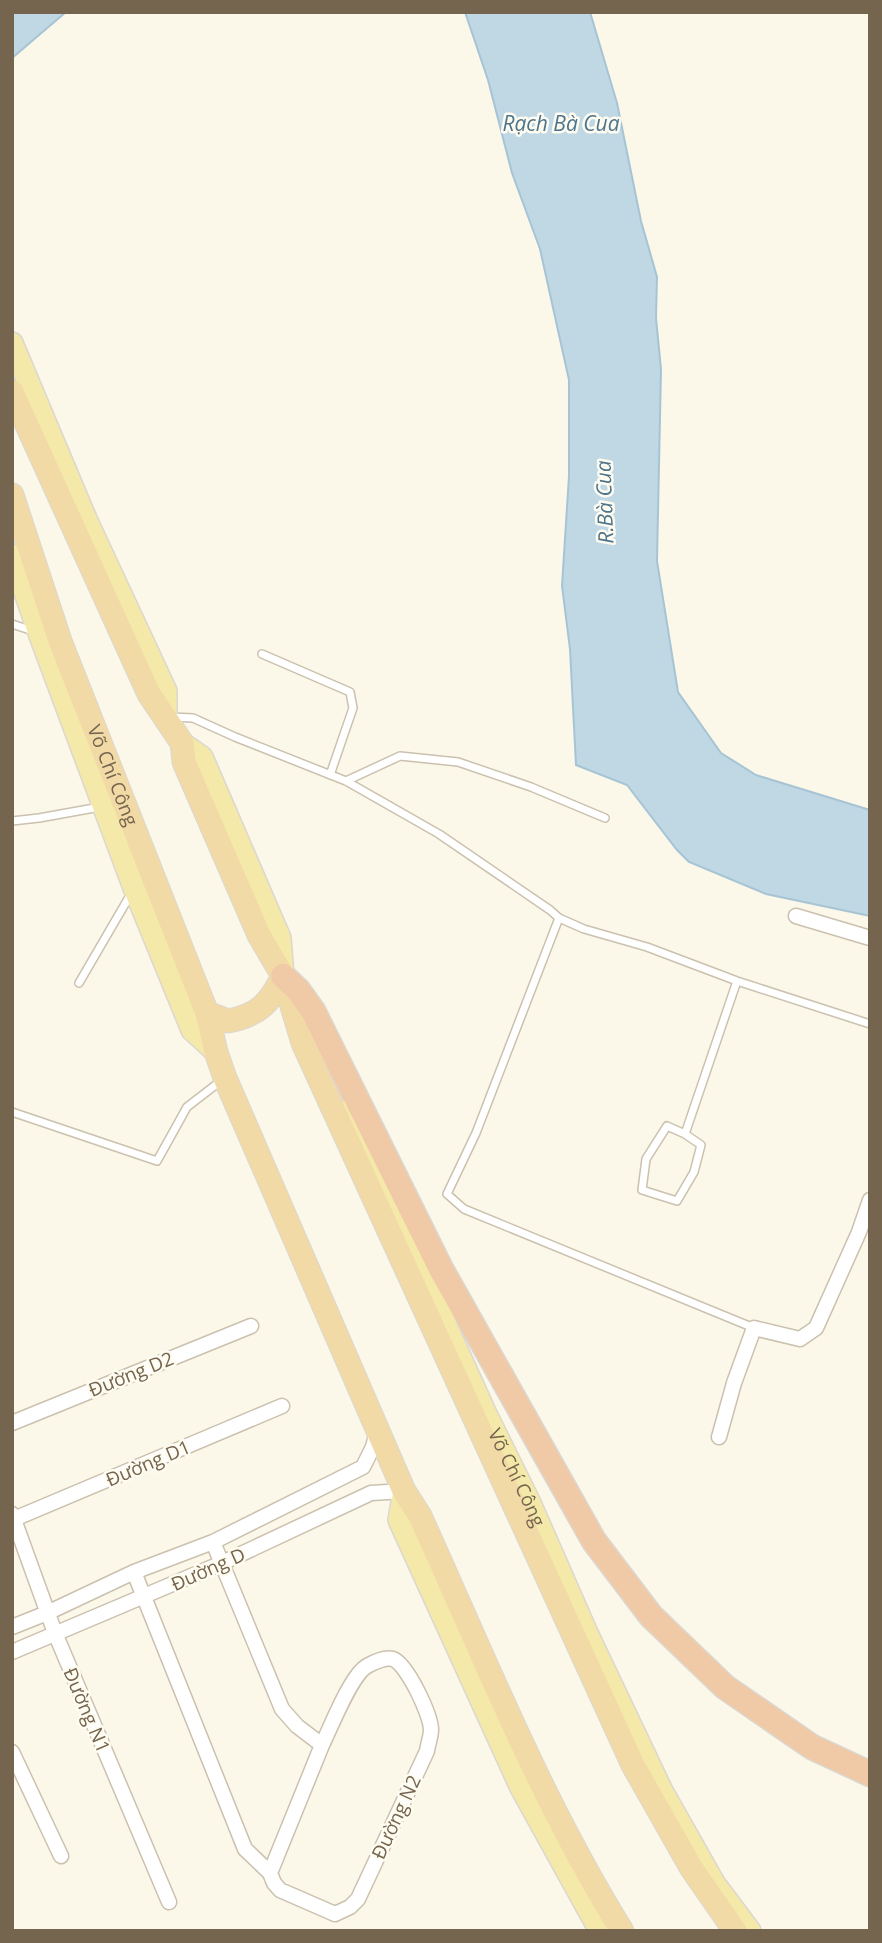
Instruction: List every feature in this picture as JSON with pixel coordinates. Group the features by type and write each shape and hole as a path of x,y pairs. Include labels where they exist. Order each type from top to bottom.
{"highway":[{"name":"Võ Chí Công","path":"12,392 149,694 182,743 184,762 258,935 283,976 309,1055 633,1765 692,1869 735,1931"},
{"name":"Võ Chí Công","path":"12,495 50,637 144,884 207,1013 225,1078 377,1431 404,1491 419,1516 530,1783 577,1873 622,1931"},
{"path":"207,1013 228,1021 253,1013 266,1005 283,976 298,990 313,1011 441,1269 594,1541 650,1616 726,1687 812,1747 870,1774"},
{"path":"216,1052 235,1033 256,1022 279,1016 297,1020"}],"main road":[{"name":"Võ Chí Công","path":"12,343 86,519 166,691 166,717"},
{"name":"Võ Chí Công","path":"12,555 50,637"},
{"name":"Võ Chí Công","path":"144,884 192,1030 216,1052"},
{"name":"Võ Chí Công","path":"297,1020 307,1026 317,1040 485,1412 530,1503 587,1633 662,1791 714,1882 750,1931"},
{"name":"Võ Chí Công","path":"577,1873 600,1931"}],"street":[{"path":"796,916 870,938"},
{"path":"719,1437 734,1383 754,1328 800,1339 816,1328 859,1232 870,1200"},
{"name":"Đường D2","path":"12,1423 251,1326"},
{"name":"Đường D1","path":"13,1517 282,1406"},
{"name":"Đường D","path":"12,1627 134,1572 213,1542 363,1467 377,1431"},
{"name":"Đường D","path":"12,1652 222,1563 371,1493 404,1491"},
{"name":"Đường N1","path":"13,1517 55,1633 169,1902"},
{"path":"213,1542 282,1709 297,1727 322,1745 270,1873"},
{"name":"Đường N2","path":"134,1572 245,1849 270,1873 280,1889 335,1914 350,1907 358,1899 427,1751 431,1731 429,1717 403,1666 393,1659 379,1660 365,1667 352,1685 322,1745"},
{"path":"12,1752 61,1856"}],"lane":[{"path":"12,624 50,637"},
{"path":"262,654 351,692 353,708 330,775"},
{"path":"166,717 193,718 345,781 439,834 559,918 584,929 647,947 737,981 870,1024"},
{"path":"345,781 400,755 458,762 531,787 605,817"},
{"path":"12,821 114,804"},
{"path":"79,983 144,884"},
{"path":"559,918 476,1133 447,1194 464,1209 754,1328"},
{"path":"685,1134 737,981"},
{"path":"12,1112 157,1161 187,1107 225,1078"},
{"path":"667,1126 685,1134 701,1145 694,1172 677,1201 642,1190 646,1159 667,1126"}],"water":[{"path":"12,12 66,12 12,58"},
{"name":"Rạch Bà Cua","path":"465,12 590,12 617,103 641,221 657,277 656,318 661,369 657,561 678,692 721,753 756,775 870,810 870,916 766,894 689,862 627,785 576,765 570,649 562,586 569,476 569,380 540,249 512,173 488,80"}],"water label":[{"name":"R.Bà Cua","path":"605,502"}]}
